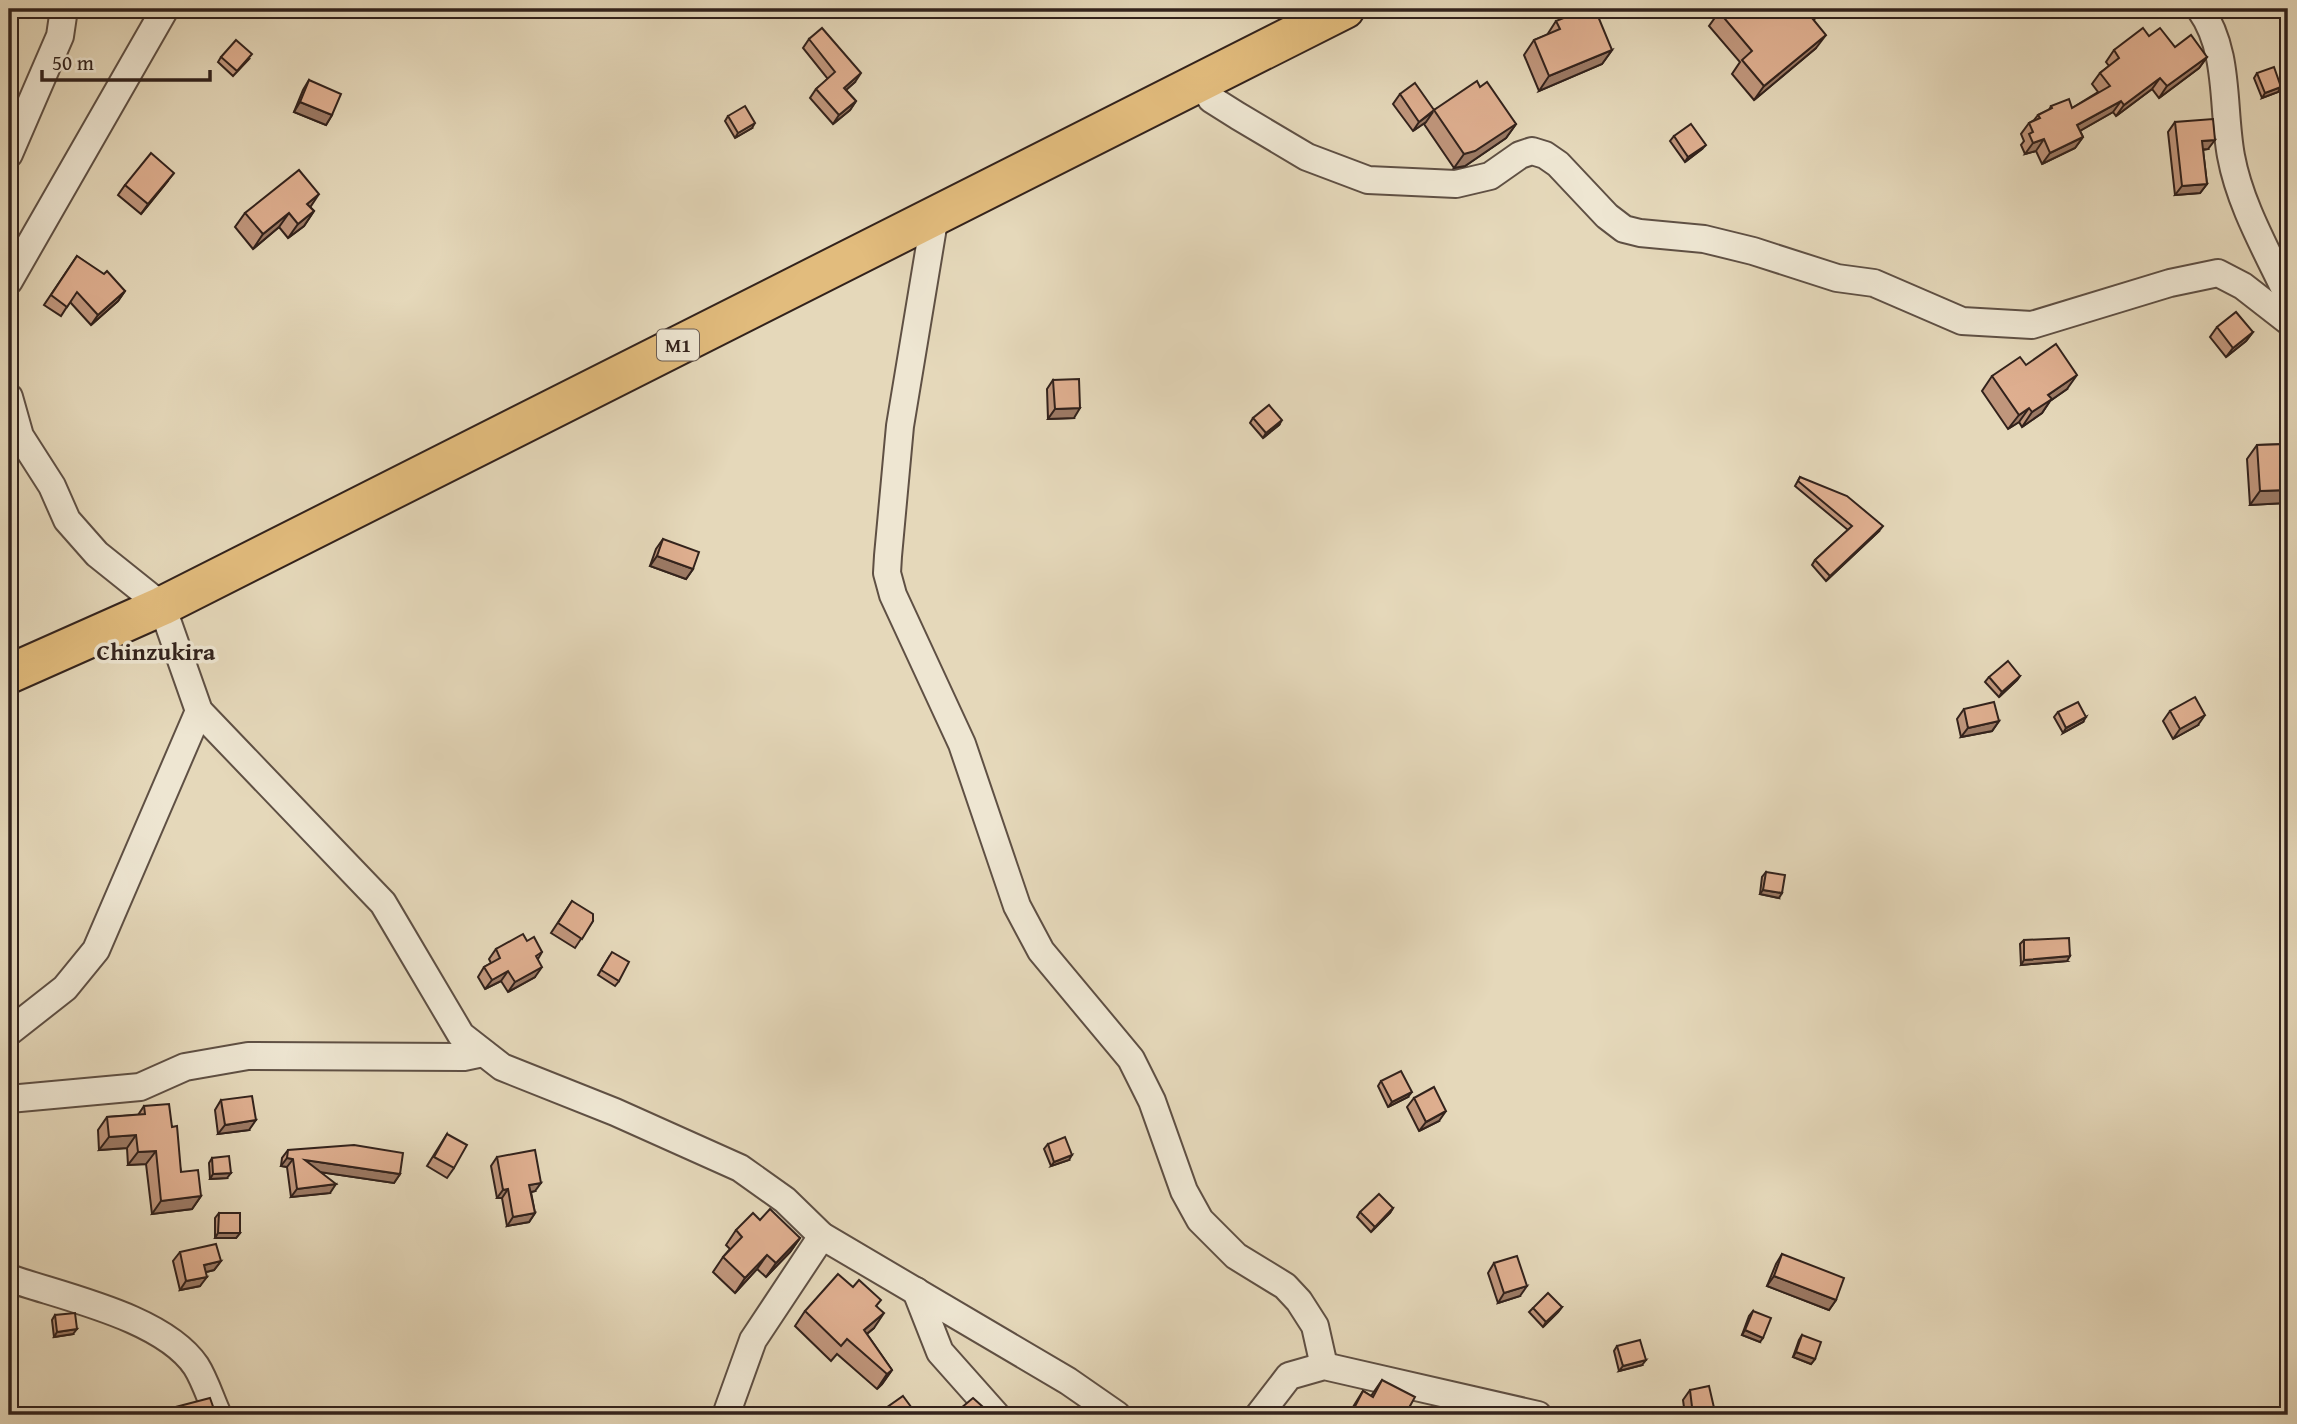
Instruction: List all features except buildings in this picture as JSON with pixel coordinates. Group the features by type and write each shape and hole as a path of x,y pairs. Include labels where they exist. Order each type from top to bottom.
{"highway":[{"name":"M1","path":"9,674 162,606 1345,9"}],"street":[{"path":"9,154 60,36 64,9"},
{"path":"9,281 165,9"},
{"path":"2200,9 2211,24 2220,57 2231,157 2244,202 2288,296"},
{"path":"1203,80 1211,99 1238,116 1307,157 1368,180 1456,184 1490,176 1520,155 1532,151 1545,155 1558,164 1607,216 1624,229 1704,239 1753,251 1837,278 1874,283 1962,321 2006,326 2032,325 2171,283 2218,274 2243,286 2288,321"},
{"path":"935,215 900,426 887,573 893,595 962,744 1017,906 1041,951 1131,1059 1152,1101 1184,1191 1200,1220 1236,1256 1285,1286 1299,1300 1315,1326 1324,1366"},
{"path":"9,397 20,436 52,486 67,520 97,554 162,606 199,711 383,903 461,1035 502,1067 615,1112 740,1168 785,1199 822,1236 1068,1381 1117,1415"},
{"path":"9,1032 65,988 96,950 199,711"},
{"path":"9,1099 140,1087 185,1067 248,1056 464,1058 483,1054"},
{"path":"726,1415 753,1340 822,1236"},
{"path":"9,1278 144,1323 177,1345 196,1367 218,1415"},
{"path":"916,1291 940,1352 996,1415"},
{"path":"1259,1415 1289,1376 1324,1366 1538,1415"}],"district":[{"name":"Chinzukira","path":"156,651"}]}
